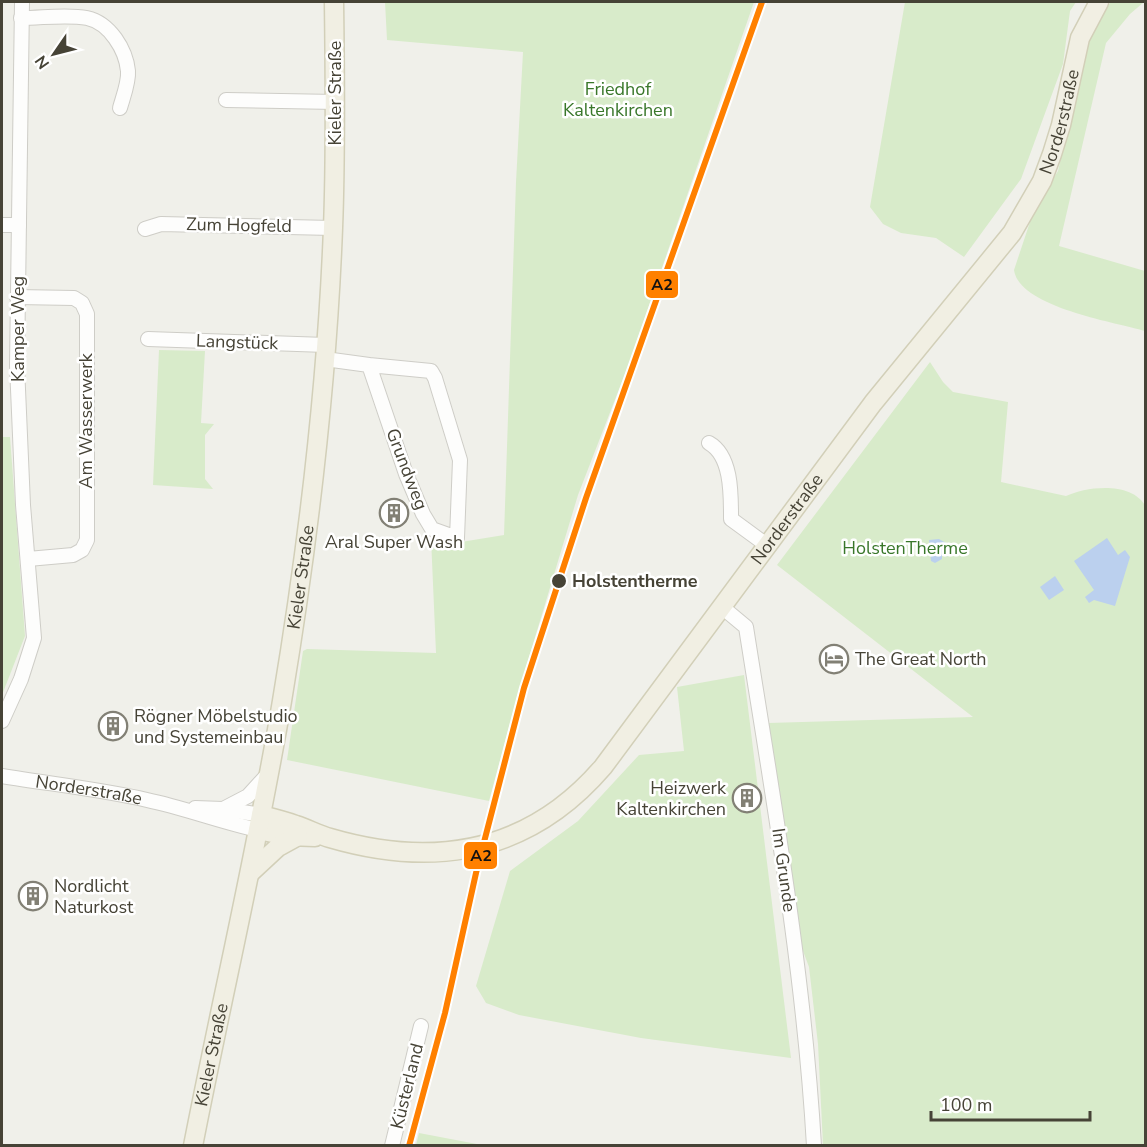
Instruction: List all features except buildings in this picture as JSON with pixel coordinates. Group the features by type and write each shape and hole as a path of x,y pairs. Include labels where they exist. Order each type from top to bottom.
{"main road":[{"name":"Kieler Straße","path":"193,1146 269,773 297,601 313,476 325,352 333,228 336,102 334,2"},
{"name":"Norderstraße","path":"260,822 295,824 328,838 351,844 404,852 454,851 494,843 526,830 551,815 585,788 603,767 873,403 1012,233 1042,181 1061,125 1080,38 1098,2"},
{"name":"Norderstraße","path":"260,822 298,836 328,838"},
{"path":"250,873 278,847 298,836"}],"street":[{"name":"Kamper Weg","path":"2,721 21,678 34,638 18,389 17,297 22,2"},
{"path":"21,18 88,18 103,25 115,39 124,55 129,73 120,108"},
{"path":"226,100 336,102"},
{"name":"Zum Hogfeld","path":"145,229 161,224 333,228"},
{"path":"2,225 19,225"},
{"name":"Am Wasserwerk","path":"17,297 74,298 82,303 87,314 85,379 87,540 82,550 73,555 28,559"},
{"name":"Langstück","path":"148,339 325,352"},
{"name":"Grundweg","path":"325,352 369,365 431,371 460,459 457,538 432,529 423,514 406,474 369,365"},
{"path":"709,443 720,453 725,463 731,519 768,546"},
{"name":"Im Grunde","path":"722,607 746,627 797,964 806,1038 814,1146"},
{"name":"Norderstraße","path":"223,808 248,796 269,773"},
{"name":"Norderstraße","path":"2,776 144,799 225,822 260,822"},
{"name":"Norderstraße","path":"178,807 223,808 260,822"},
{"name":"Küsterland","path":"392,1146 421,1026"}],"green space":[{"name":"Friedhof Kaltenkirchen","path":"385,2 754,2 628,366 578,495 517,697 489,801 287,760 303,651 307,649 436,653 431,538 461,542 504,535 516,182 523,52 387,40"},
{"path":"905,2 1076,2 1070,11 1063,64 1021,179 964,257 936,238 901,233 883,224 870,207"},
{"path":"1111,2 1144,2 1130,14 1106,43 1059,246 1145,271 1145,331 1091,318 1049,303 1032,294 1020,283 1014,270 1034,210 1058,171 1087,42 1096,20"},
{"path":"159,350 205,351 201,423 214,424 205,435 205,479 213,489 153,485"},
{"name":"HolstenTherme","path":"930,362 943,382 953,392 1008,402 1001,482 1066,496 1097,488 1121,489 1140,499 1146,507 1145,1145 823,1145 818,1044 809,967 797,935 768,723 973,717 777,565"},
{"path":"2,437 10,437 25,636 2,695"},
{"path":"744,675 791,1058 641,1038 519,1015 486,1003 476,986 510,871 578,821 639,755 684,751 677,687"},
{"path":"419,1133 482,1145 416,1145"}],"water":[{"path":"1107,538 1118,555 1125,550 1130,557 1115,606 1094,600 1089,603 1085,597 1094,590 1074,561"},
{"path":"939,539 946,543 947,557 942,551 942,559 935,563 931,561 929,540"},
{"path":"1055,576 1064,590 1049,600 1040,587"}],"transit line":[{"name":"A2","path":"409,1146 445,1013 476,873 524,688 586,498 762,2"}],"place":[{"name":"Aral Super Wash","path":"394,513"},
{"name":"Holstentherme","path":"559,581"},
{"name":"The Great North","path":"834,659"},
{"name":"Rögner Möbelstudio und Systemeinbau","path":"113,726"},
{"name":"Heizwerk Kaltenkirchen","path":"747,798"},
{"name":"Nordlicht Naturkost","path":"33,896"}]}
